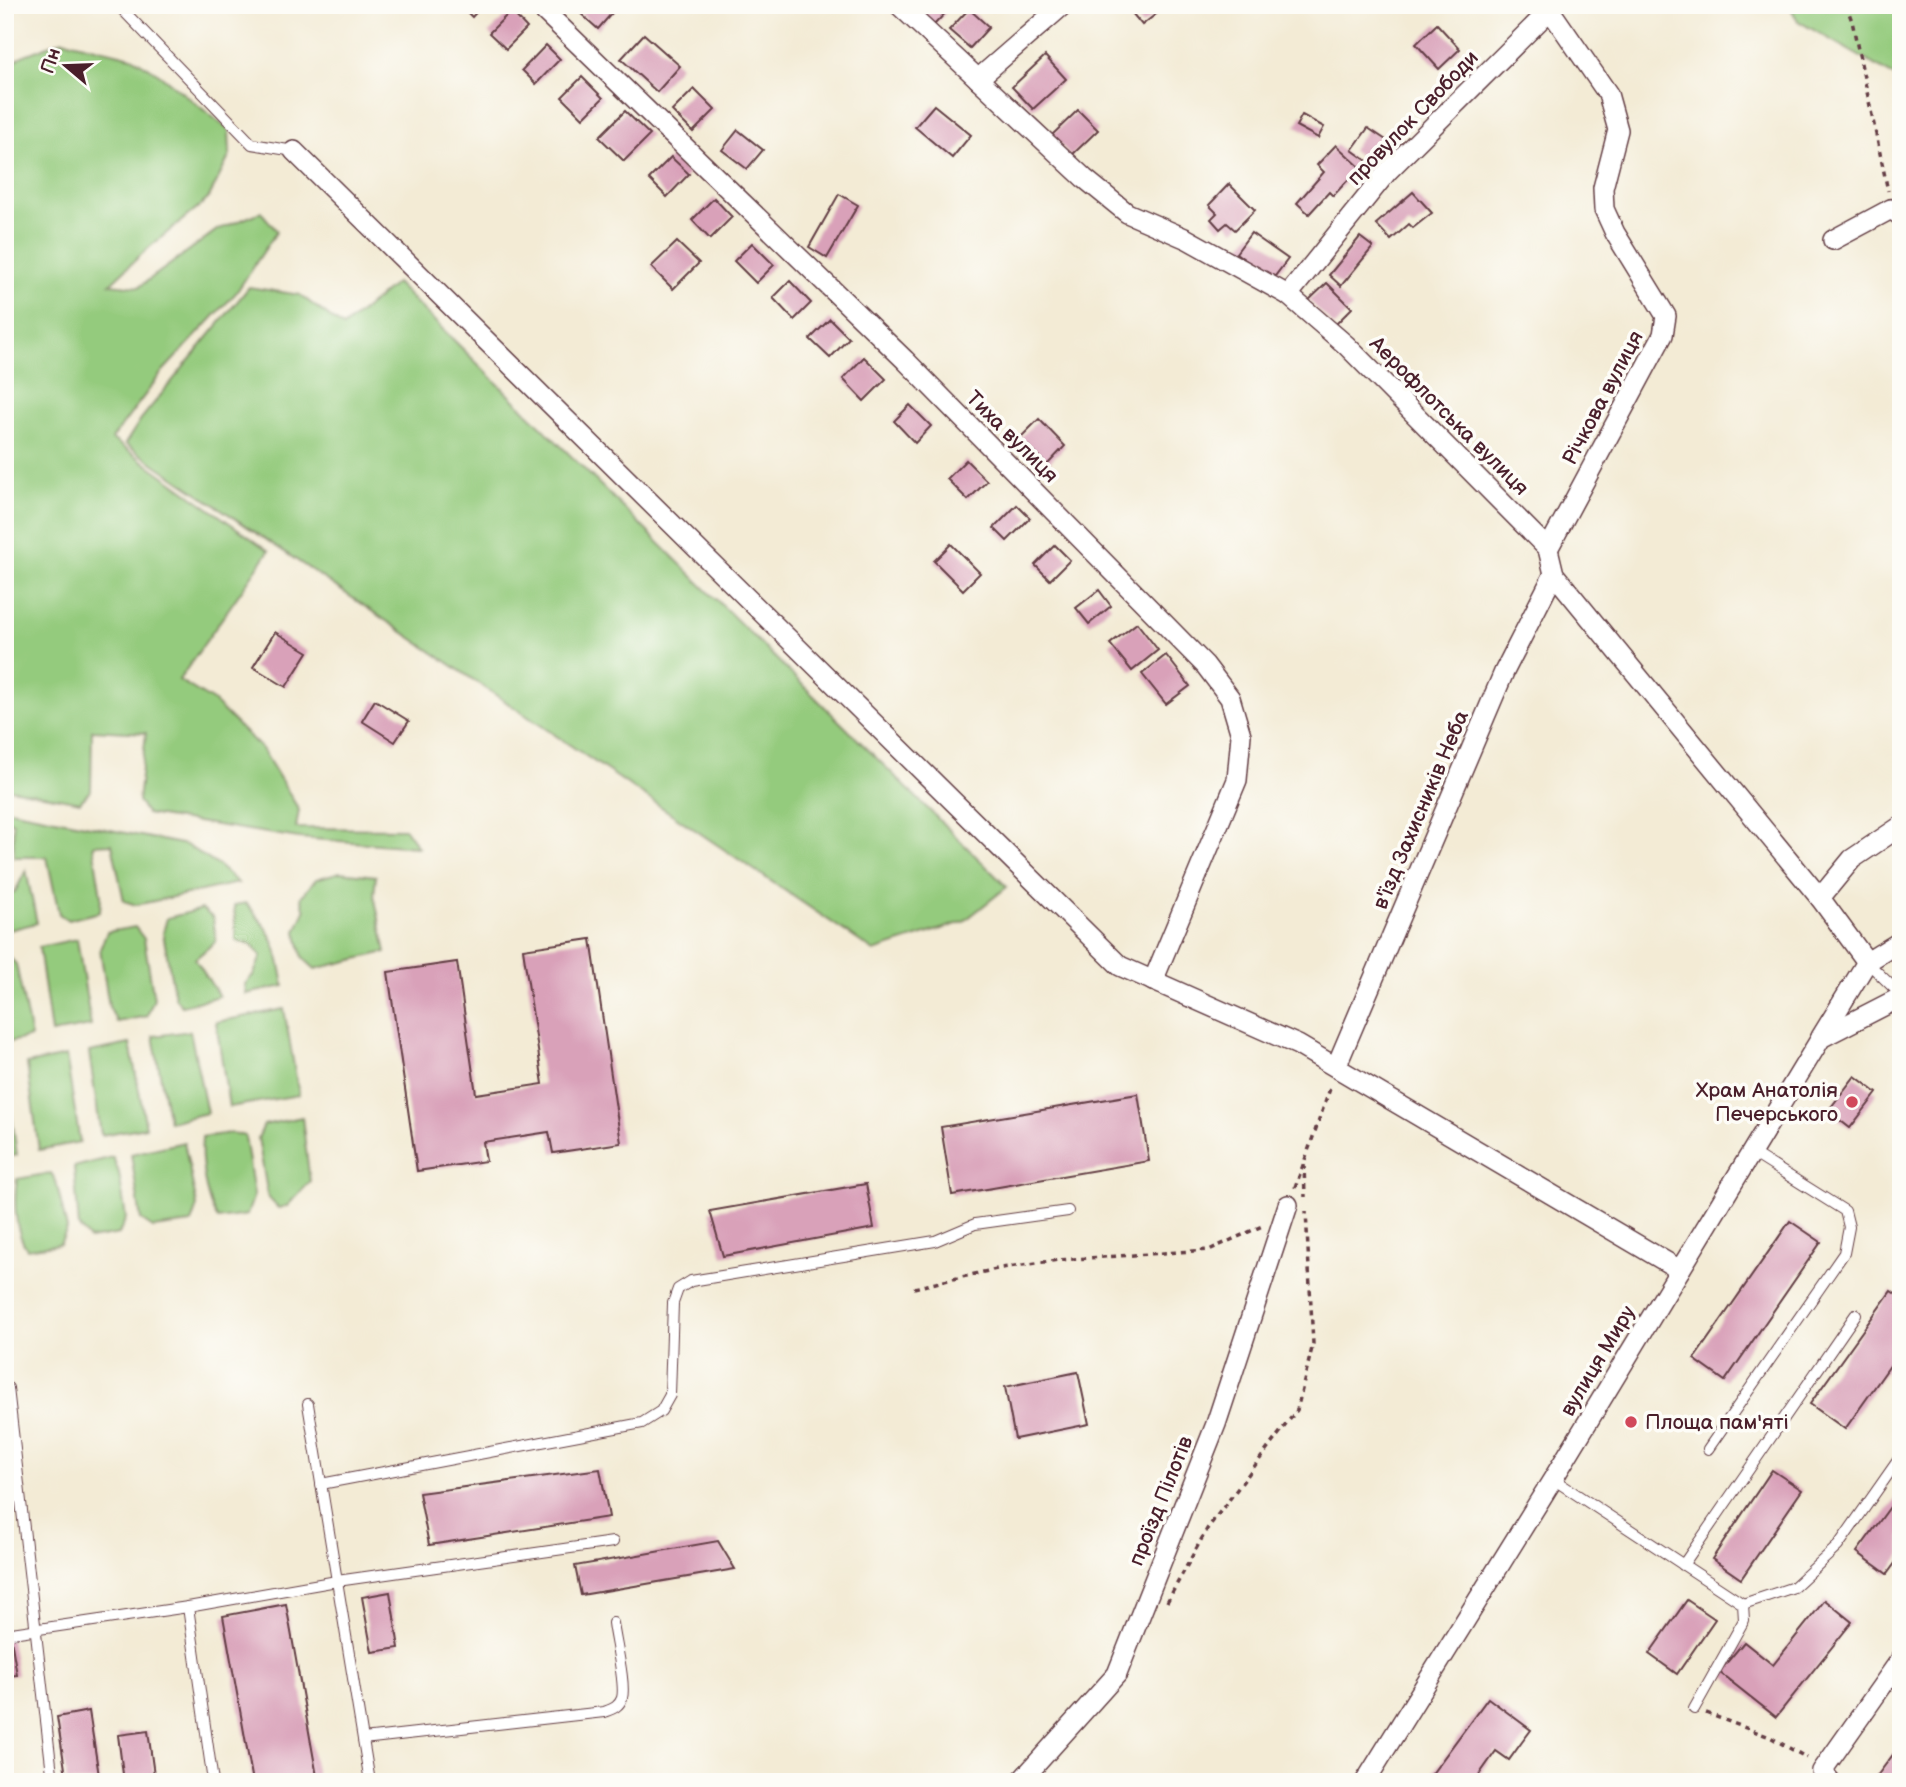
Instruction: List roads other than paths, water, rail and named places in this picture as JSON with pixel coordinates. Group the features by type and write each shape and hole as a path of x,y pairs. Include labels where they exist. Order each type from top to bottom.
{"street":[{"name":"Тиха вулиця","path":"538,5 914,370 1205,665 1230,698 1241,735 1237,780 1153,981"},
{"name":"Аерофлотська вулиця","path":"899,5 1084,178 1127,213 1187,239 1288,295 1346,345 1548,549"},
{"path":"978,79 1063,5"},
{"name":"провулок Свободи","path":"1288,295 1387,172 1550,8"},
{"name":"Річкова вулиця","path":"1548,549 1663,335 1666,316 1615,233 1604,209 1603,188 1618,130 1608,94 1550,8"},
{"path":"294,151 1120,966 1298,1045 1680,1270"},
{"path":"1833,240 1896,212"},
{"path":"1548,549 1554,574 1820,898 1867,962 1901,941"},
{"name":"в'їзд Захисників Неба","path":"1336,1067 1504,672 1554,574"},
{"path":"1820,898 1852,859 1901,826"},
{"name":"вулиця Миру","path":"1365,1782 1553,1479 1867,962"},
{"path":"1821,1038 1901,996"},
{"name":"проїзд Пілотів","path":"1020,1782 1117,1674 1216,1424 1288,1205"},
{"path":"1827,1776 1901,1659"}],"lane":[{"path":"118,5 252,144 294,151"},
{"path":"1867,962 1901,996"},
{"path":"1708,1449 1844,1253 1849,1227 1845,1211 1751,1152"},
{"path":"321,1484 642,1423 661,1411 670,1395 673,1303 678,1289 691,1281 935,1241 975,1224 1068,1211"},
{"path":"1683,1565 1856,1314"},
{"path":"8,1388 53,1782"},
{"path":"308,1404 370,1782"},
{"path":"1743,1604 1794,1587 1838,1546 1901,1455"},
{"path":"1553,1479 1743,1604"},
{"path":"5,1634 188,1607 337,1581 613,1542"},
{"path":"1693,1709 1744,1620 1743,1604"},
{"path":"188,1607 213,1782"},
{"path":"363,1739 604,1712 616,1707 621,1699 622,1686 613,1623"}],"place":[{"name":"Храм Анатолія Печерського","path":"1852,1102"},
{"name":"Площа пам'яті","path":"1631,1422"}]}
